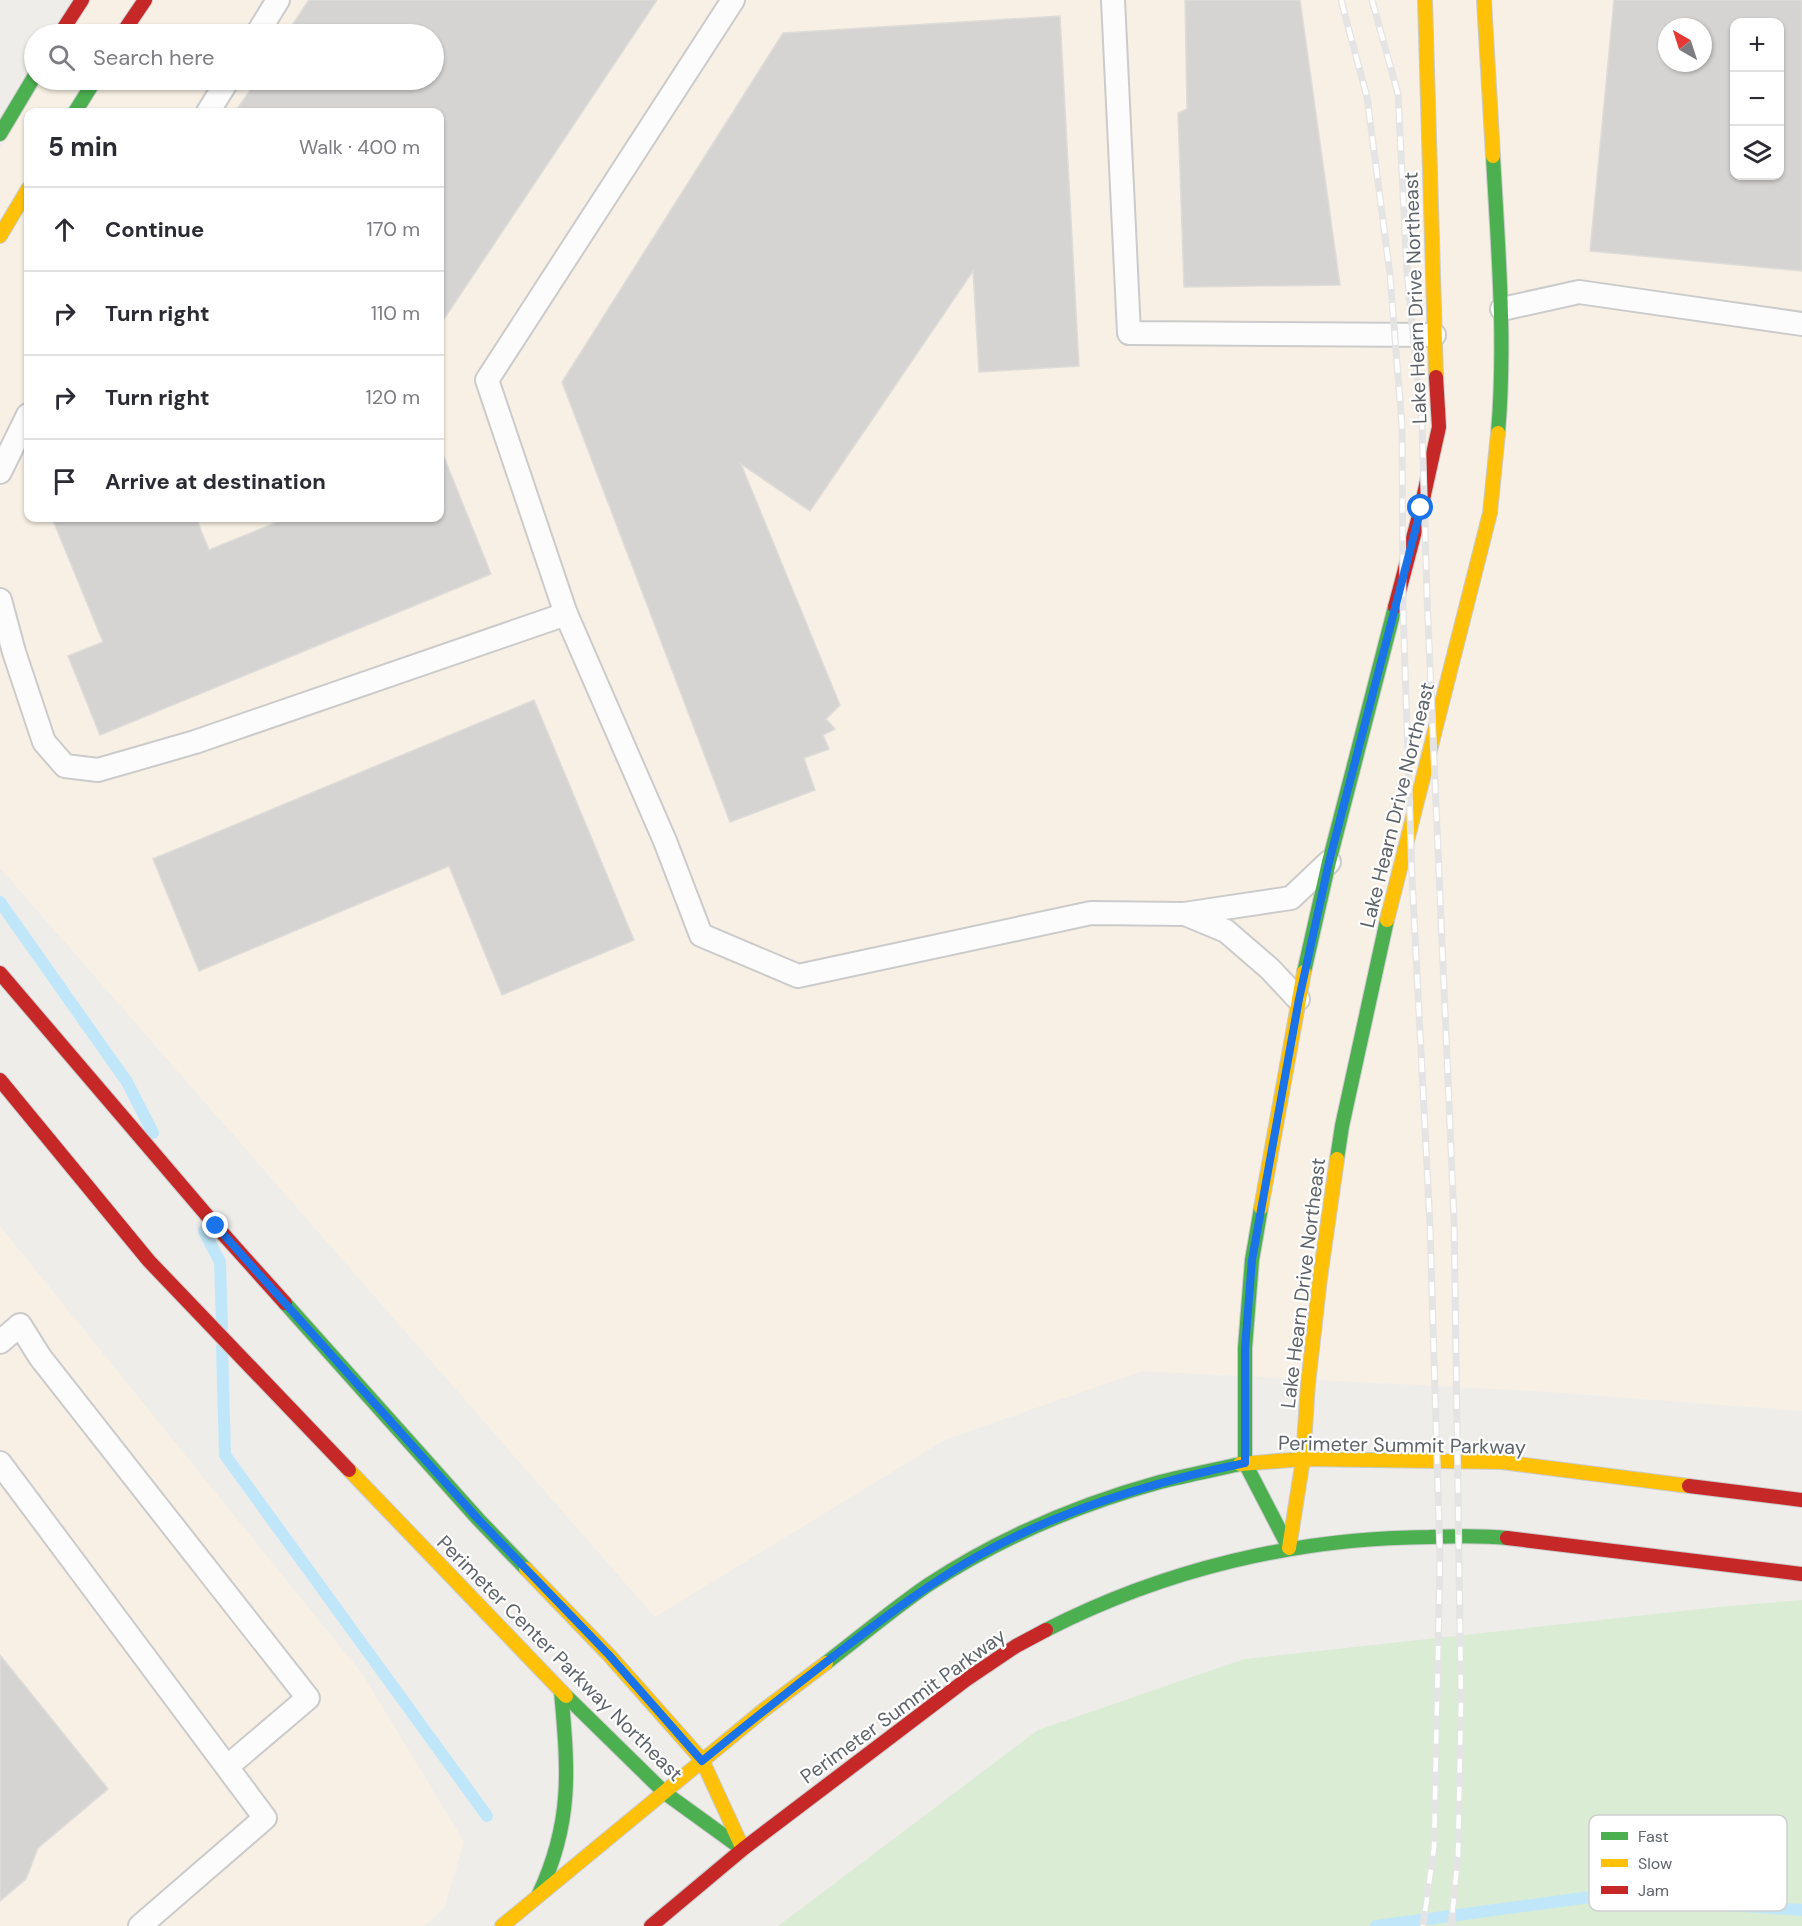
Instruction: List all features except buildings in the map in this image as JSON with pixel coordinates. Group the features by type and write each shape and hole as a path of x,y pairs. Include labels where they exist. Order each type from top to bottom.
{"main road":[{"path":"65,24 75,0"},
{"path":"67,24 82,0"},
{"path":"129,24 145,0"},
{"name":"Lake Hearn Drive Northeast","path":"1289,1548 1245,1463 1245,1348 1252,1260 1299,999 1329,862 1421,508 1439,427 1434,335 1425,0"},
{"name":"Lake Hearn Drive Northeast","path":"1289,1548 1303,1459 1308,1384 1320,1278 1342,1126 1382,940 1457,651 1490,513 1500,406 1502,309 1484,0"},
{"path":"0,134 26,90"},
{"path":"78,108 89,90"},
{"path":"0,236 24,196"},
{"name":"Perimeter Center Parkway Northeast","path":"0,973 216,1226 478,1519 609,1655 702,1761 743,1849"},
{"name":"Perimeter Center Parkway Northeast","path":"0,1080 149,1261 561,1691 665,1793 743,1849"},
{"name":"Perimeter Summit Parkway","path":"665,1793 888,1614 927,1586 977,1556 1023,1533 1091,1505 1160,1482 1245,1463 1303,1459 1502,1462 1802,1500"},
{"name":"Perimeter Summit Parkway","path":"743,1849 968,1679 1016,1646 1078,1614 1137,1590 1220,1563 1289,1548 1383,1537 1487,1536 1802,1574"},
{"path":"537,1897 554,1861 563,1826 567,1758 561,1691"},
{"path":"502,1926 665,1793"},
{"path":"651,1926 743,1849"}],"lane":[{"path":"263,24 279,0"},
{"path":"733,0 487,380 566,614 665,841 701,935 798,976 1091,913 1184,914 1291,898 1329,862"},
{"path":"1113,0 1129,333 1434,335"},
{"path":"210,108 222,90"},
{"path":"1502,309 1579,292 1802,324"},
{"path":"0,472 24,423"},
{"path":"0,600 44,742 65,766 98,770 195,742 566,614"},
{"path":"1184,914 1226,932 1270,969 1299,999"},
{"path":"0,1342 20,1325 40,1357 308,1698 228,1766"},
{"path":"0,1463 266,1818 140,1926"}],"shaded area":[{"path":"92,0 1802,0 1802,1411 1536,1391 1143,1371 946,1439 655,1617 0,868 0,149 24,110 24,522 444,522 444,108 26,108 37,90 444,90 444,24 77,24"},
{"path":"0,1226 363,1675 464,1842 444,1908 424,1926 0,1926"}],"green space":[{"path":"1802,1600 1802,1926 778,1926 1038,1730 1244,1659"}],"waterway":[{"path":"0,902 127,1082 153,1133"},
{"path":"204,1231 220,1262 222,1327"},
{"path":"222,1347 225,1455 487,1816"},
{"path":"1376,1926 1589,1897"},
{"path":"1787,1909 1802,1910"}],"railway":[{"path":"1341,0 1367,97 1390,275 1402,426 1403,608 1412,877 1430,1226 1440,1557 1434,1848 1423,1926"},
{"path":"1372,0 1398,94 1407,272 1422,424 1427,597 1454,1218 1461,1700 1458,1856 1451,1926"}],"traffic: fast":[{"path":"0,134 26,90"},
{"path":"78,108 89,90"},
{"path":"1493,156 1501,329 1498,433"},
{"path":"1304,972 1329,862 1395,607"},
{"path":"1337,1159 1342,1126 1387,920"},
{"path":"1261,1208 1252,1260 1245,1348 1245,1463 1289,1548"},
{"path":"285,1303 478,1519 526,1569"},
{"path":"826,1663 928,1585 955,1568 1040,1524 1130,1491 1170,1479 1240,1464"},
{"path":"1046,1630 1137,1590 1184,1574 1281,1551 1330,1543 1379,1539 1468,1536 1507,1538"},
{"path":"539,1894 550,1868 563,1818 566,1770 561,1691"},
{"path":"566,1696 665,1793 741,1848"}],"traffic: slow":[{"path":"1425,0 1436,377"},
{"path":"1484,0 1493,156"},
{"path":"0,236 24,196"},
{"path":"1387,920 1490,513 1498,433"},
{"path":"1261,1208 1304,972"},
{"path":"1289,1548 1303,1459 1308,1384 1320,1278 1337,1159"},
{"path":"1240,1464 1303,1459 1502,1462 1689,1486"},
{"path":"349,1470 566,1696"},
{"path":"526,1569 609,1655 702,1760 743,1849"},
{"path":"502,1926 765,1709 826,1663"}],"traffic: jam":[{"path":"66,24 82,0"},
{"path":"129,24 145,0"},
{"path":"1395,607 1439,427 1436,377"},
{"path":"0,973 216,1226 285,1303"},
{"path":"0,1080 149,1261 349,1470"},
{"path":"1689,1486 1802,1500"},
{"path":"1507,1538 1802,1574"},
{"path":"651,1926 743,1849 967,1679 1016,1646 1046,1630"}],"route":[{"path":"216,1226 478,1519 609,1655 702,1761 869,1629 927,1586 977,1556 1023,1533 1091,1505 1160,1482 1245,1463 1245,1348 1252,1260 1299,999 1329,862 1421,508"}]}
